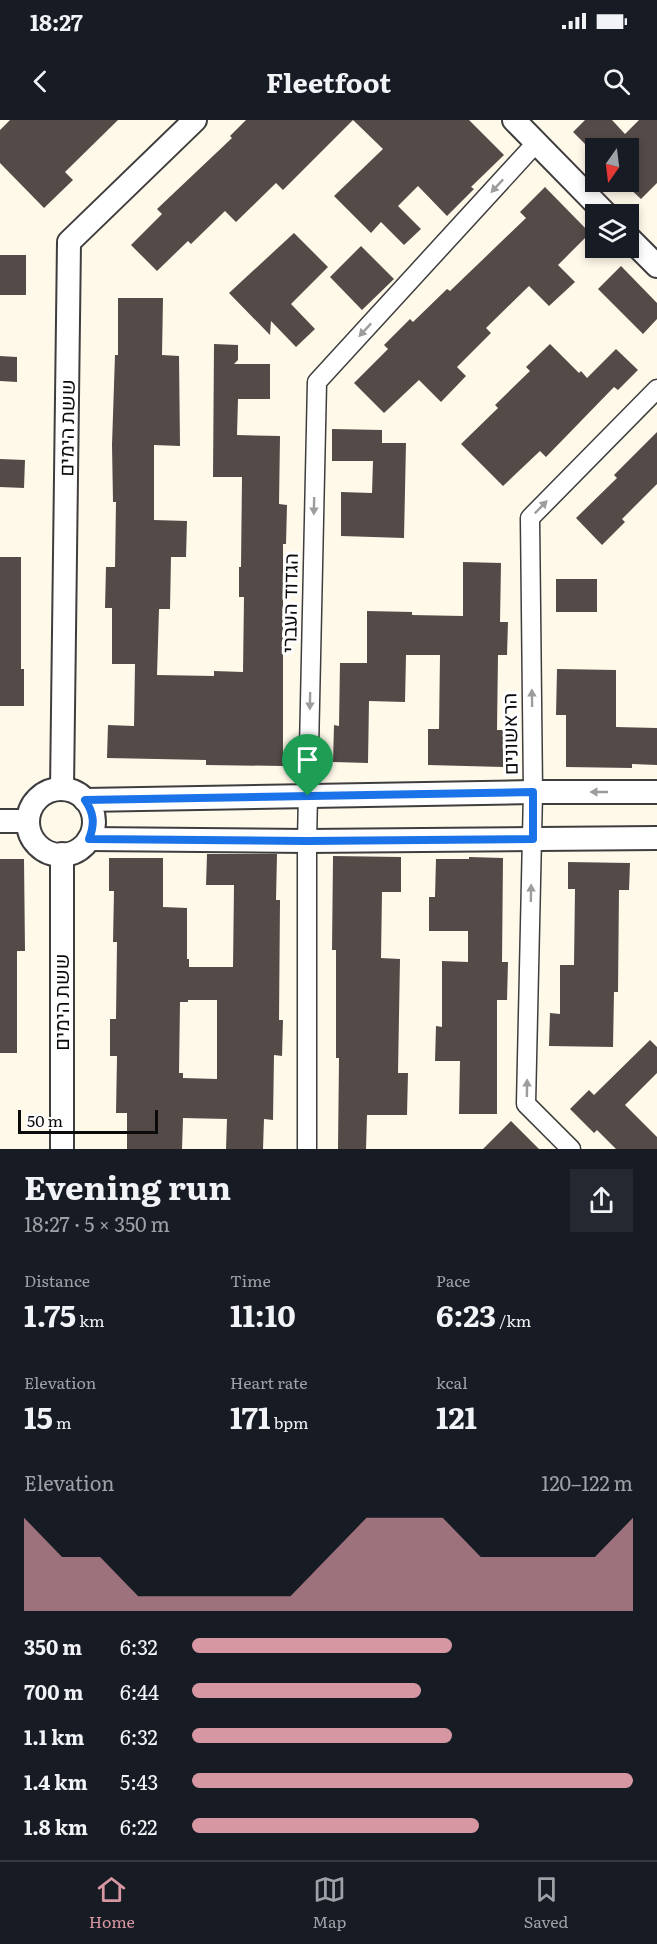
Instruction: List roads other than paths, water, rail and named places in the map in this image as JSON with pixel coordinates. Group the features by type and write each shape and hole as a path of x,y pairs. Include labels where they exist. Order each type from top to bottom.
{"street":[{"name":"ששת הימים","path":"62,789 69,242 195,120"},
{"path":"514,120 596,204"},
{"name":"הגדוד העברי","path":"307,1149 307,841 317,382 536,143"},
{"path":"639,248 657,266"},
{"name":"הראשונים","path":"571,1149 526,1104 533,839 530,518 657,389"},
{"path":"62,789 78,794 85,800 91,809 93,829 89,839 81,847 62,854 51,853 42,849 34,841 29,832 28,821 29,811 34,802 51,790 62,789"},
{"path":"85,800 657,792"},
{"path":"0,821 28,821"},
{"path":"89,839 307,841 657,838"},
{"name":"ששת הימים","path":"62,854 62,1149"}]}
